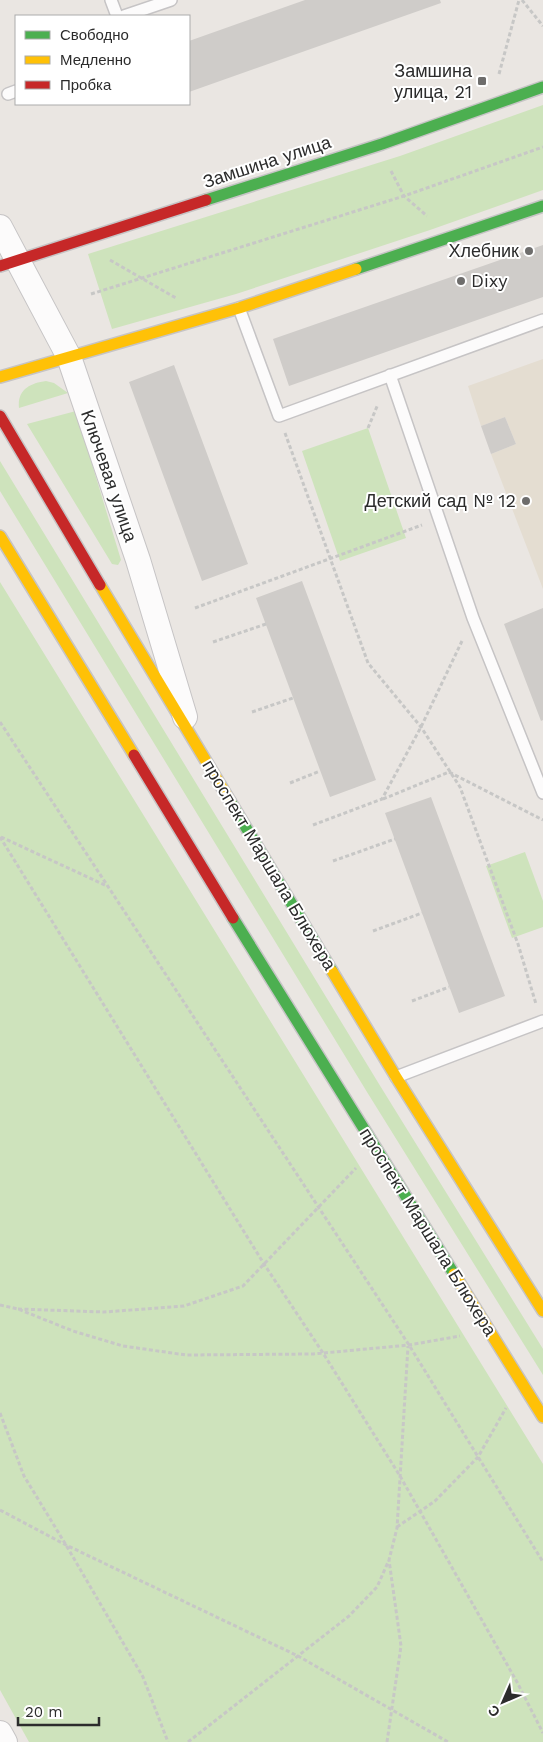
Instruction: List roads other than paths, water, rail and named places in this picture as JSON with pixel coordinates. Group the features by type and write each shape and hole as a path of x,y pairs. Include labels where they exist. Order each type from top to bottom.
{"main road":[{"name":"Замшина улица","path":"9,263 382,144 543,87"},
{"path":"0,377 239,308 543,206"},
{"name":"проспект Маршала Блюхера","path":"0,416 396,1077 543,1311"},
{"name":"проспект Маршала Блюхера","path":"0,536 543,1417"}],"street":[{"name":"Ключевая улица","path":"0,227 9,263 69,356 138,560 191,737"},
{"path":"0,1734 5,1742"}],"lane":[{"path":"111,0 117,15"},
{"path":"127,15 171,0"},
{"path":"239,308 279,416 543,320"},
{"path":"390,375 473,618 543,793"},
{"path":"396,1077 542,1021"}],"place":[{"name":"Замшина улица, 21","path":"482,81"},
{"name":"Хлебник","path":"529,251"},
{"name":"Dixy","path":"461,281"},
{"name":"Детский сад № 12","path":"526,501"}]}
